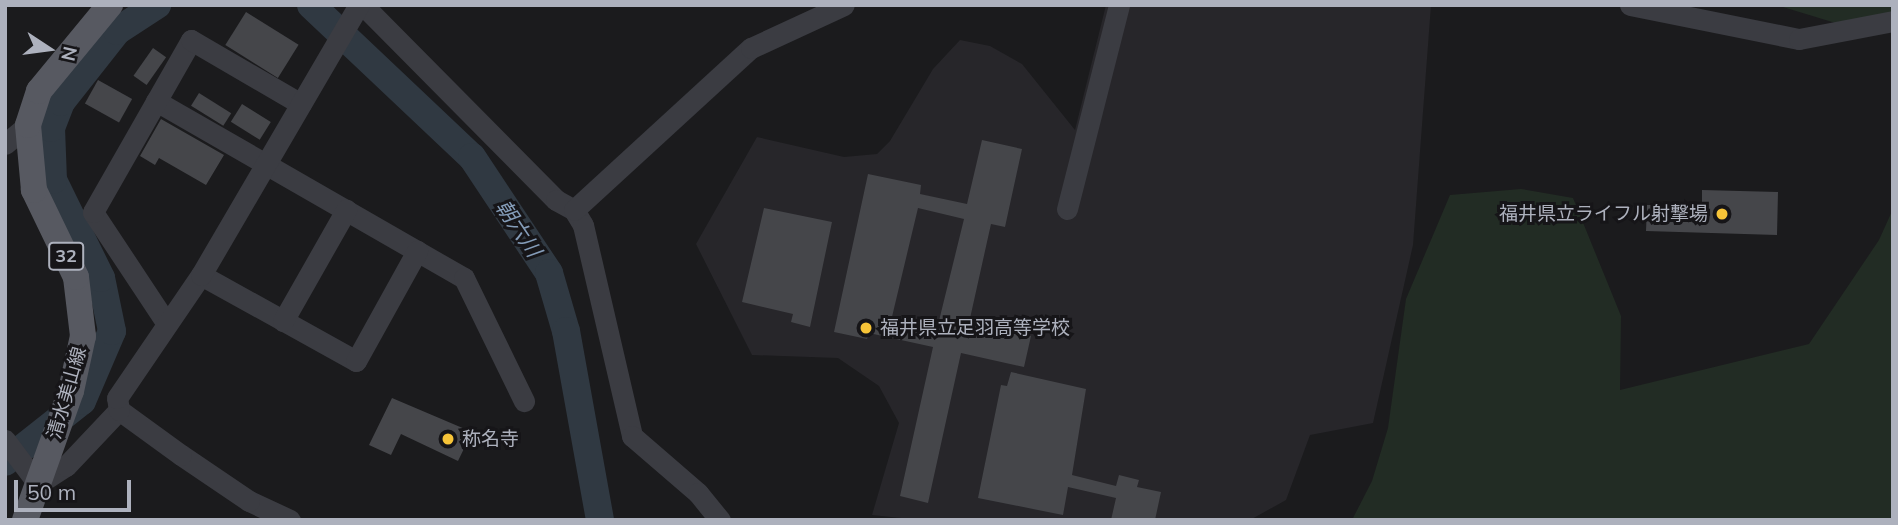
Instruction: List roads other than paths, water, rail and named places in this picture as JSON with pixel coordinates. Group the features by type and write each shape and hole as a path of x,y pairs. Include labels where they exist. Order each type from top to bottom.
{"main road":[{"name":"清水美山線","path":"25,520 71,391 83,335 82,302 76,277 34,190 28,125 39,91 110,5"}],"street":[{"path":"574,210 751,48 845,5"},
{"path":"1067,209 1119,5"},
{"path":"1630,5 1799,39 1823,39 1893,21"},
{"path":"289,520 249,501 119,410 117,398 201,275 358,8 556,200 574,210 583,225 632,436 698,493 720,520"},
{"path":"167,324 93,212 191,40 301,104"},
{"path":"156,101 464,278 524,401"},
{"path":"5,144 28,125"},
{"path":"284,321 346,210"},
{"path":"201,275 356,361 417,251"},
{"path":"11,448 38,484 66,466 119,410"}],"waterway":[{"name":"朝六川","path":"5,462 82,401 112,331 101,278 53,180 51,128 61,102 117,31 157,5"},
{"name":"朝六川","path":"311,5 472,157 549,273 566,331 600,520"}],"place":[{"name":"福井県立ライフル射撃場","path":"1722,214"},
{"name":"福井県立足羽高等学校","path":"866,328"},
{"name":"称名寺","path":"448,439"}]}
